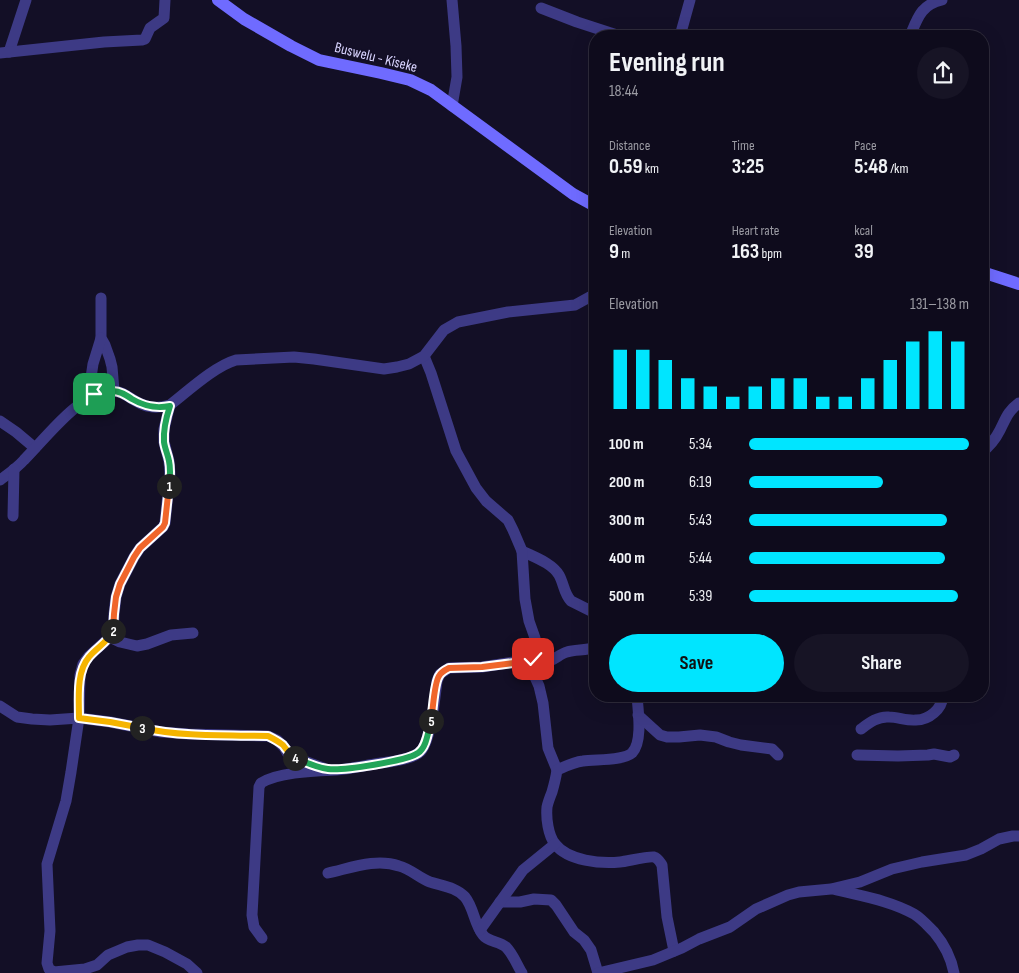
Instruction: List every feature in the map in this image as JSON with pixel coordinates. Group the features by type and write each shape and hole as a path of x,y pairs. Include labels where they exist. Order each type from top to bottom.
{"main road":[{"name":"Buswelu - Kiseke","path":"218,0 244,19 319,60 410,80 431,90 572,194 589,203"},
{"path":"989,274 1019,284"}],"street":[{"path":"26,0 4,52 142,40 145,39 150,28 164,18 165,0"},
{"path":"452,0 457,77 452,106"},
{"path":"682,30 690,0"},
{"path":"912,30 924,8 942,0"},
{"path":"541,8 602,30"},
{"path":"0,480 14,469 65,417 94,394 114,391 120,392 146,406 170,406 218,368 236,360 294,357 384,368 397,367 409,364 424,356 444,330 458,322 508,312 575,305 589,297"},
{"path":"88,398 93,364 101,338 101,298"},
{"path":"101,338 106,345 112,367 114,391"},
{"path":"424,356 456,452 476,488 486,501 508,520 522,551 525,599 529,621 535,638 538,659"},
{"path":"989,446 994,441 1007,415 1019,403"},
{"path":"170,406 164,429 165,450 169,461 170,474 165,523 140,548 134,557 120,584 116,597 110,637 89,656 83,664 80,675 76,746 66,801 47,864 50,931 47,963 49,969 54,972 84,969 97,965 108,955 127,947 148,945 187,964 197,973"},
{"path":"0,421 35,448"},
{"path":"13,516 14,469"},
{"path":"522,551 546,563 554,570 560,576 568,598 589,610"},
{"path":"110,637 120,642 137,646 171,635 193,633"},
{"path":"0,706 17,717 32,719 79,718 118,723 160,732 268,736 277,740 288,754 296,758 326,769 336,770 394,762 420,752 426,743 436,681 440,674 449,668 482,667 533,659 546,662 565,652 589,650"},
{"path":"521,662 530,666 539,686 543,703 548,748 557,770 547,807 547,823 550,835 561,850 590,862 617,862 650,857 660,860 667,917 674,951"},
{"path":"557,770 572,763 606,760 628,755 632,752 636,747 638,737 637,702"},
{"path":"861,729 879,718 889,716 904,720 918,720 927,717 936,711 941,702"},
{"path":"638,715 660,734 667,737 700,735 716,737 735,744 772,749 778,755"},
{"path":"857,755 898,756 934,754 950,757 954,755"},
{"path":"262,938 254,927 252,915 259,788 261,783 273,778 326,769"},
{"path":"500,902 520,902 534,899 551,900 574,932 584,940 591,950 598,973 653,960 698,939 730,927 756,909 788,895 860,882 892,869 966,855 999,839 1019,836"},
{"path":"480,930 523,870 555,844"},
{"path":"328,873 375,862 388,863 400,866 422,879 453,888 468,901 483,936 506,947 522,973"},
{"path":"831,888 874,899 915,914 943,944 953,966 954,973"}],"route":[{"path":"94,394 114,391 120,392 146,406 170,406 164,429 165,450 169,461 170,474 165,523 140,548 120,584 116,597 114,624 110,637 83,664 80,675 79,718 160,732 268,736 277,740 288,754 326,769 336,770 394,762 420,752 426,743 436,681 440,674 449,668 482,667 533,659"}]}
